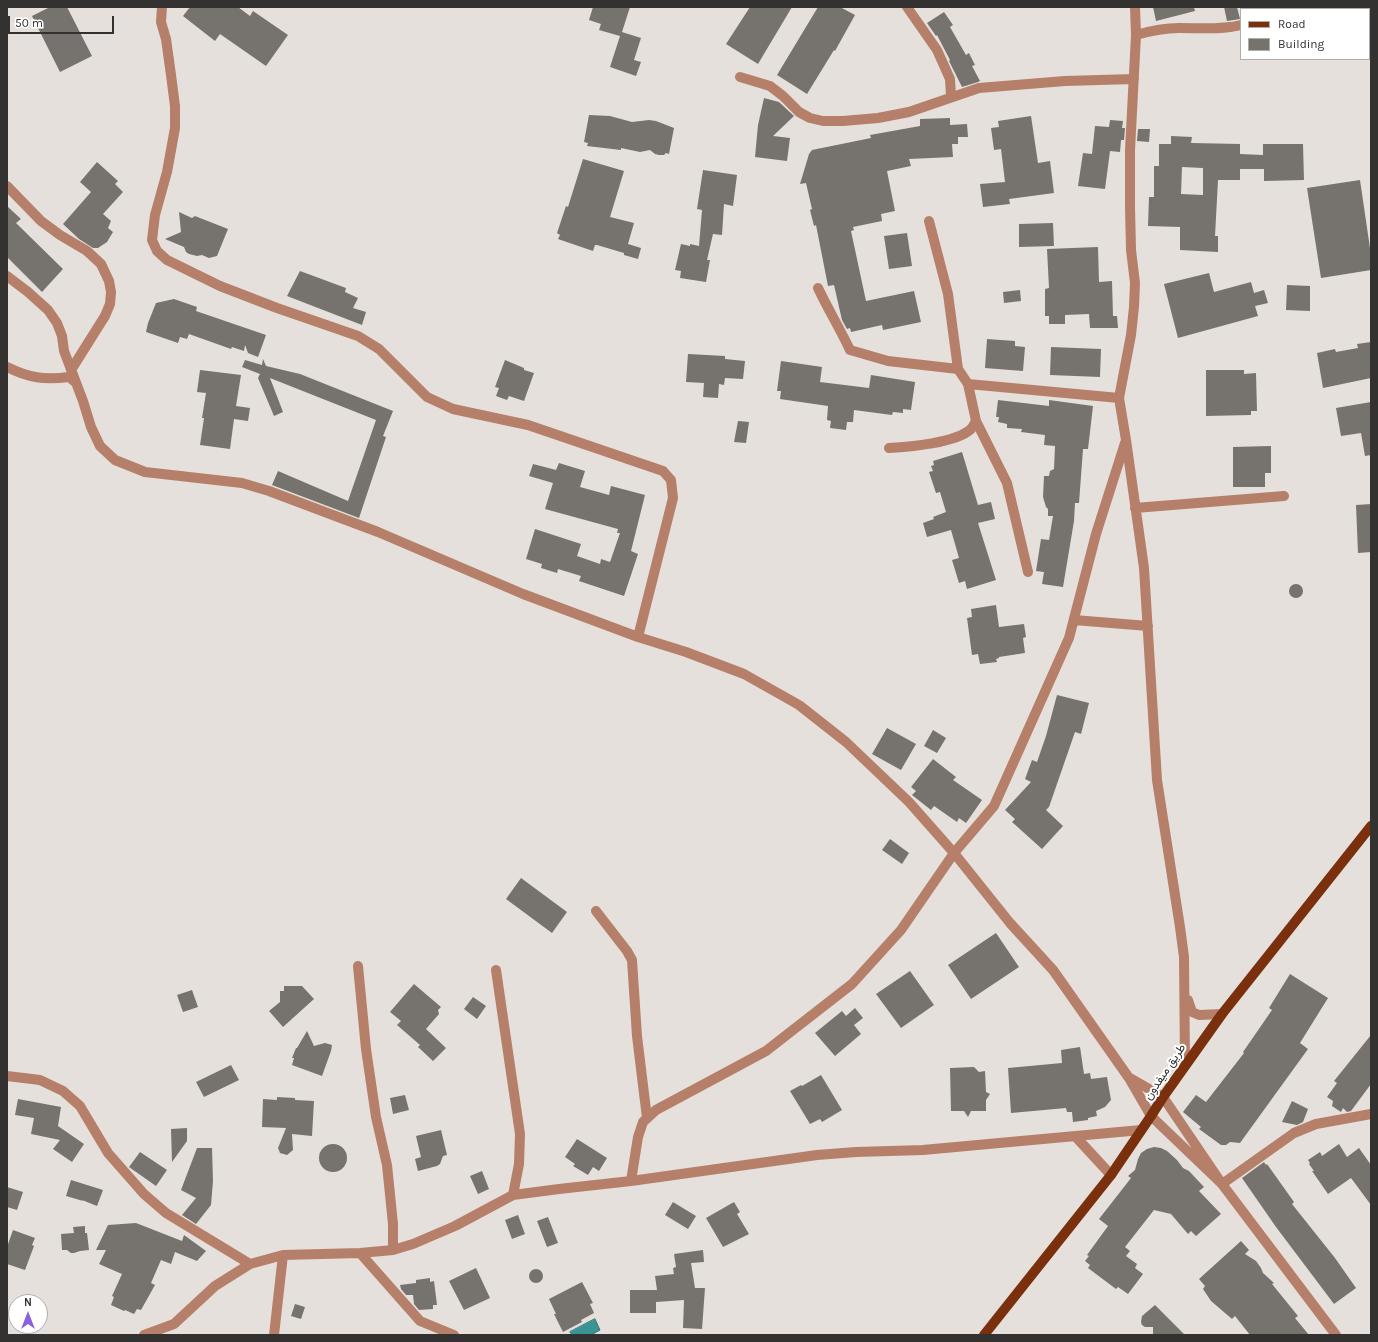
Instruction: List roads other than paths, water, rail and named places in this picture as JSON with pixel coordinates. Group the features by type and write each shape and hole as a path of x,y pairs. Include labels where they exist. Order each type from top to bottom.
{"main road":[{"name":"طريق ميفدون","path":"984,1335 1111,1176 1185,1064 1222,1014 1371,826"}],"street":[{"path":"162,7 161,22 166,39 171,75 175,106 175,128 167,172 155,215 152,240 157,251 167,260 220,286 277,308 358,336 379,349 427,397 453,408 528,425 663,470 671,480 673,498 638,637"},
{"path":"907,7 937,50 950,79 951,96"},
{"path":"1135,7 1136,35 1130,150 1131,250 1135,283 1131,335 1119,398 1144,568 1157,780 1184,957 1185,1064"},
{"path":"1136,35 1151,31 1177,28 1228,29 1240,25"},
{"path":"740,77 770,86 783,96 799,112 810,118 823,121 878,118 909,112 951,96 978,88 1065,81 1134,79"},
{"path":"7,186 41,221 87,251 101,264 109,281 111,292 110,304 105,316 71,370"},
{"path":"930,221 948,294 958,369 968,384 976,421 1006,483 1028,572"},
{"path":"7,276 48,310 57,323 62,336 64,351 91,427 100,446 115,460 145,472 242,483 269,491 378,532 523,594 638,637 686,652 744,674 799,705 846,742 909,802 954,853 1010,923 1053,970 1130,1078 1151,1116 1222,1184"},
{"path":"818,288 829,313 837,324 850,350 888,361 958,369"},
{"path":"7,368 37,378 48,379 69,377 75,382"},
{"path":"968,384 1119,398"},
{"path":"889,448 932,444 959,436 972,428 976,421"},
{"path":"631,1181 642,1122 656,1110 766,1051 852,984 902,930 954,853 994,806 1069,638 1096,534 1126,440"},
{"path":"1135,508 1284,496"},
{"path":"1074,620 1148,626"},
{"path":"596,911 627,951 632,960 637,1036 647,1118"},
{"path":"358,966 366,1049 375,1110 387,1165 393,1224 393,1250"},
{"path":"496,970 520,1134 519,1164 514,1195"},
{"path":"1184,990 1192,1012 1199,1015 1222,1014"},
{"path":"7,1076 40,1080 63,1091 80,1106 108,1153 144,1194 166,1213 250,1264"},
{"path":"1130,1078 1163,1097 1222,1184 1336,1335"},
{"path":"1222,1184 1294,1133 1316,1124 1371,1114"},
{"path":"144,1335 174,1324 215,1286 250,1264 283,1255 360,1253 393,1250 413,1244 454,1226 514,1195 631,1181 817,1155 923,1150 1141,1130"},
{"path":"1075,1136 1111,1176"},
{"path":"360,1253 420,1321 454,1335"},
{"path":"274,1335 283,1255"}],"water":[{"path":"595,1319 600,1330 591,1335 572,1335 570,1332"}]}
